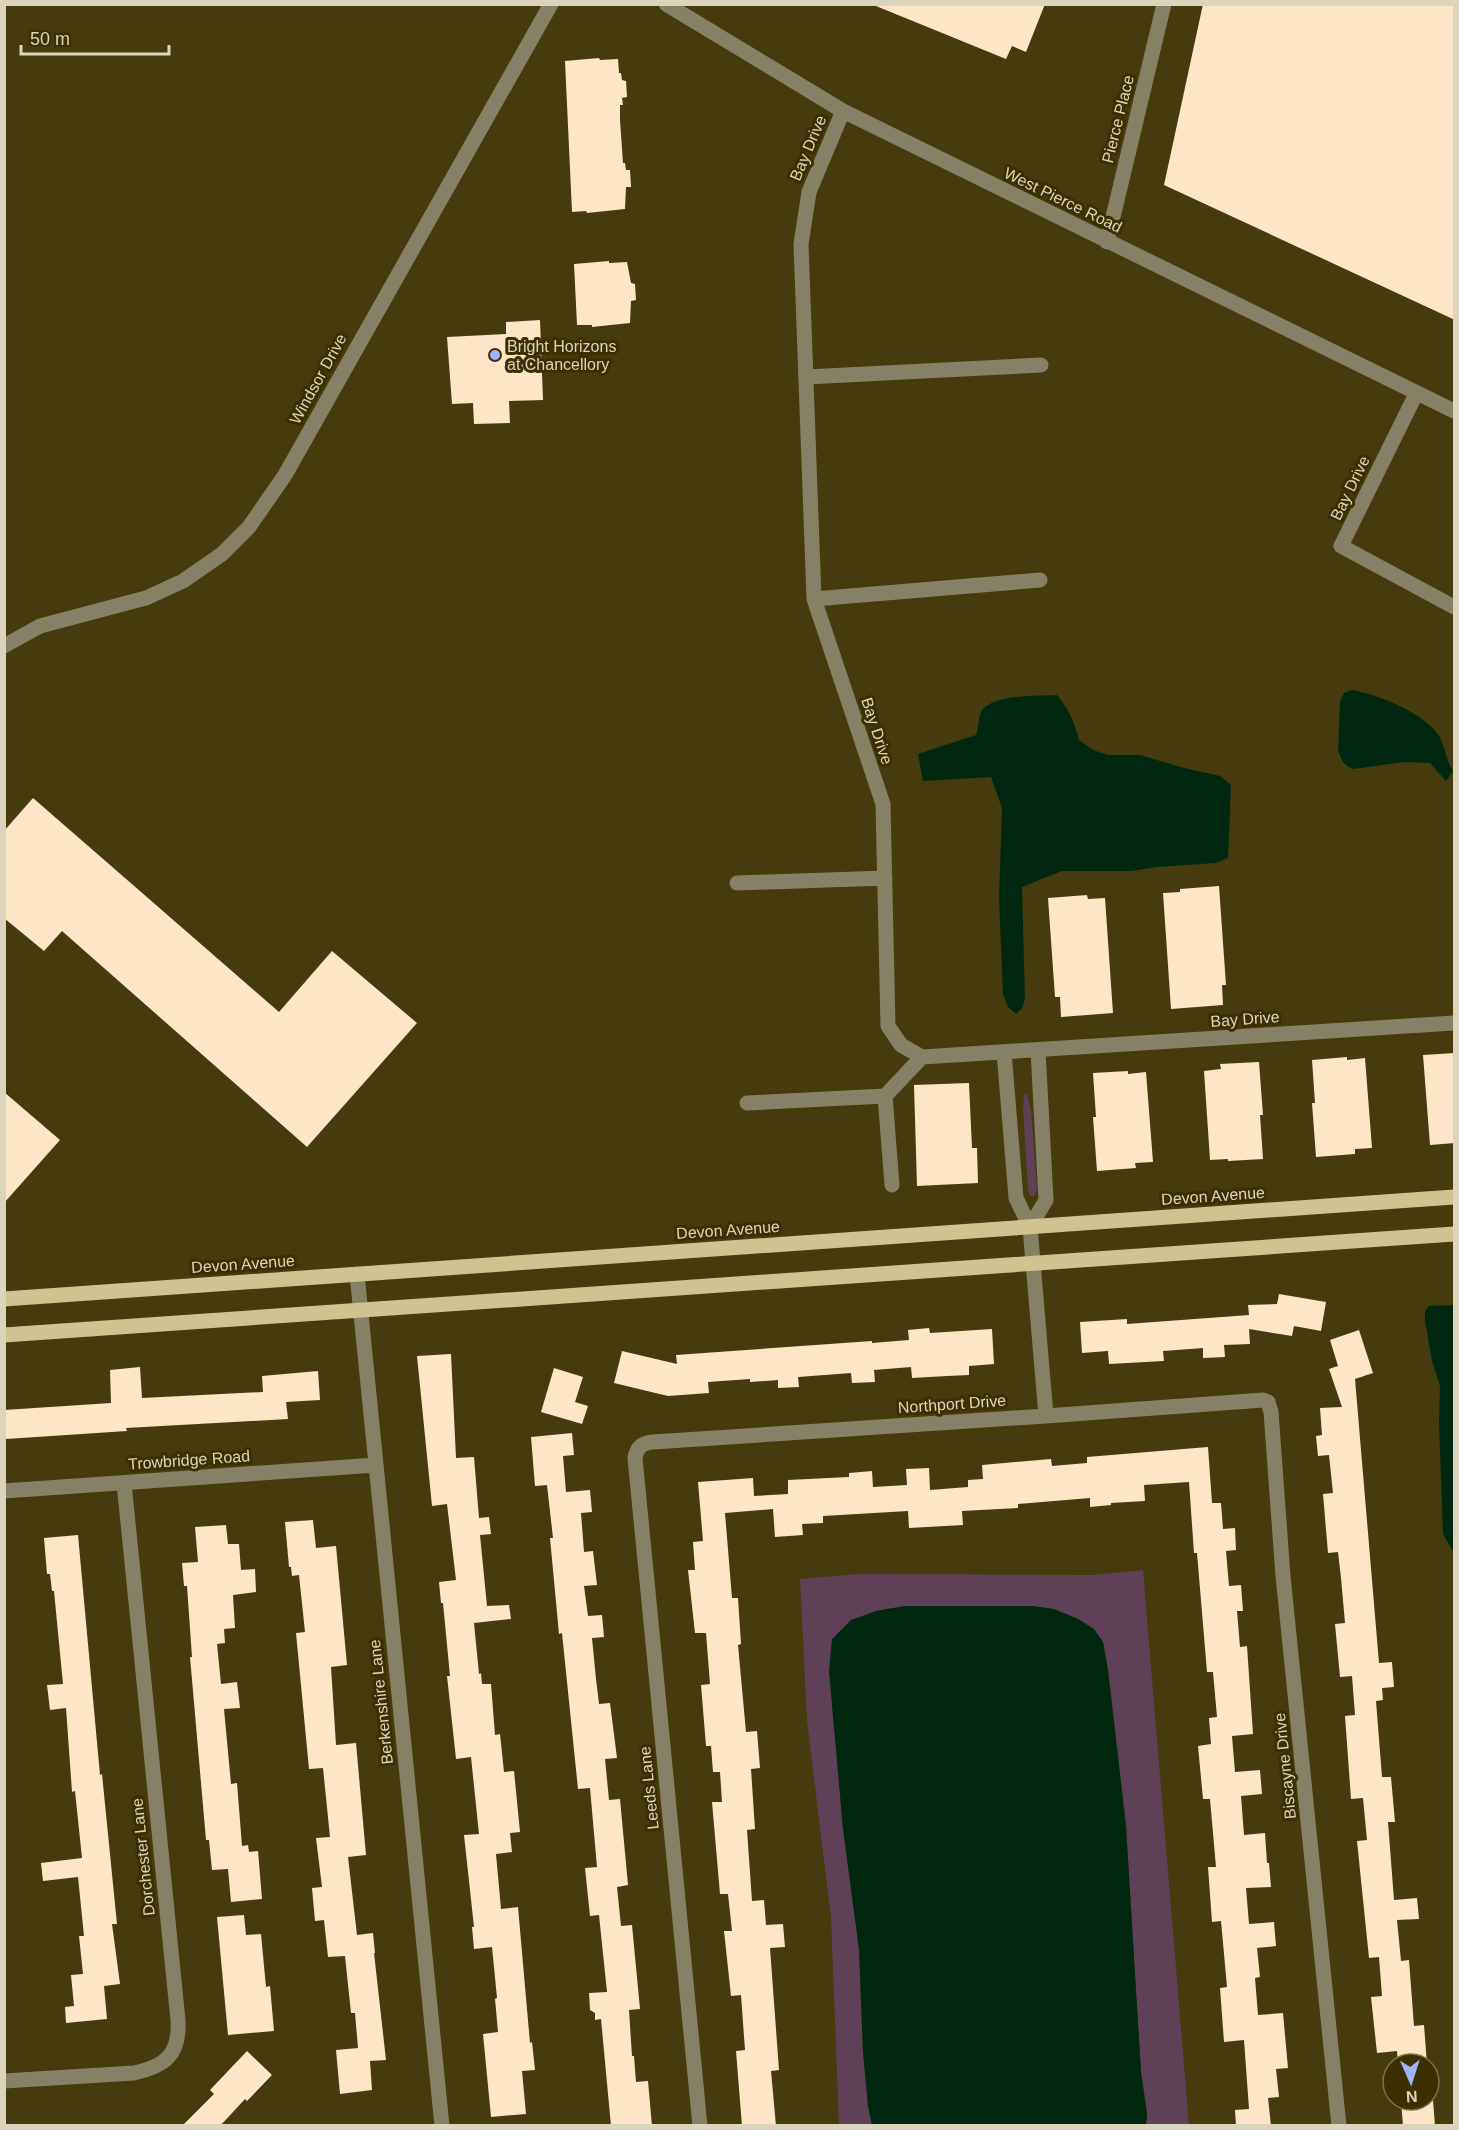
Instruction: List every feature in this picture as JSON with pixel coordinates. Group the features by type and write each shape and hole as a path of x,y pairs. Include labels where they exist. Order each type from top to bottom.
{"main road":[{"name":"Devon Avenue","path":"4,1299 1455,1197"},
{"path":"4,1335 1455,1234"}],"street":[{"name":"Windsor Drive","path":"4,646 40,626 146,598 183,581 222,554 249,527 285,475 551,4"},
{"name":"West Pierce Road","path":"666,4 843,111 1416,394 1455,411"},
{"name":"Pierce Place","path":"1107,242 1164,4"},
{"name":"Bay Drive","path":"843,111 809,192 801,244 814,599 883,804 888,1026 901,1045 922,1058 1455,1023"},
{"path":"806,377 1041,365"},
{"name":"Bay Drive","path":"1416,394 1341,546 1455,607"},
{"path":"814,599 1040,580"},
{"path":"737,883 885,878"},
{"path":"1030,1227 1046,1200 1038,1050"},
{"path":"1004,1052 1016,1198 1030,1227 1046,1416"},
{"path":"747,1103 885,1096 922,1058"},
{"path":"885,1096 892,1185"},
{"name":"Berkenshire Lane","path":"357,1274 442,2126"},
{"name":"Northport Drive","path":"639,1447 653,1442 1256,1400 1268,1402"},
{"name":"Biscayne Drive","path":"1268,1402 1271,1413 1283,1576 1339,2126"},
{"name":"Leeds Lane","path":"639,1447 635,1458 636,1470 700,2126"},
{"name":"Trowbridge Road","path":"4,1491 376,1465"},
{"name":"Dorchester Lane","path":"4,2081 134,2073 149,2070 168,2058 177,2043 178,2020 124,1483"}],"shaded area":[{"path":"1352,690 1400,706 1412,712 1432,728 1441,740 1453,771 1446,781 1430,763 1405,762 1353,769 1347,766 1338,751 1340,702 1344,693"},
{"path":"1057,695 1071,716 1079,740 1093,750 1108,755 1140,755 1220,776 1231,785 1228,858 1216,863 1132,871 1062,871 1022,887 1025,999 1022,1008 1016,1014 1008,1007 1003,994 999,898 1002,808 991,777 923,781 918,754 976,735 981,712 994,702 1016,697"},
{"path":"1024,1094 1027,1094 1031,1111 1037,1190 1034,1196 1031,1196 1028,1191"},
{"path":"1454,1305 1454,1553 1443,1534 1440,1386 1432,1361 1425,1311 1429,1306"},
{"path":"1143,1570 1189,2125 1146,2125 1126,1826 1103,1642 1094,1629 1054,1609 1032,1606 905,1606 876,1611 829,1670 843,1829 859,1949 863,2052 872,2125 839,2125 831,1918 807,1720 800,1579 858,1574 1094,1575"},
{"path":"905,1606 1032,1606 1054,1609 1094,1629 1103,1642 1126,1826 1146,2125 872,2125 863,2052 859,1949 843,1829 829,1670 832,1639 851,1620 876,1611"}],"building":[{"path":"871,4 1045,4 1026,52 1012,46 1006,59"},
{"path":"1203,4 1455,4 1455,320 1164,185"},
{"path":"599,58 600,60 618,59 619,73 621,73 622,80 626,81 627,97 622,98 620,120 623,163 625,163 626,170 630,170 631,187 626,187 625,209 587,213 586,211 572,212 565,61"},
{"path":"609,261 609,263 627,262 631,283 635,284 636,300 631,301 630,323 592,327 592,325 577,325 574,264"},
{"name":"Bright Horizons at Chancellory","path":"540,320 543,400 509,401 510,423 474,424 473,403 452,404 447,337 506,334 506,322"},
{"path":"33,798 279,1012 332,951 417,1023 307,1147 62,931 44,951 4,918 4,831"},
{"path":"1219,886 1226,985 1222,985 1223,1005 1171,1009 1163,893 1180,892 1180,889"},
{"path":"1087,895 1088,899 1105,898 1113,1013 1061,1017 1060,997 1055,997 1048,898"},
{"path":"1455,1053 1455,1143 1430,1145 1423,1055"},
{"path":"1347,1057 1347,1060 1365,1058 1372,1148 1355,1149 1355,1154 1316,1157 1312,1060"},
{"path":"1259,1062 1263,1115 1260,1115 1263,1159 1210,1160 1204,1071 1221,1069 1220,1064"},
{"path":"1128,1071 1128,1074 1146,1072 1153,1162 1135,1163 1136,1168 1097,1171 1093,1073"},
{"path":"969,1083 972,1148 977,1148 978,1183 917,1186 914,1085"},
{"path":"4,1092 60,1140 4,1203"},
{"path":"1279,1294 1326,1302 1321,1331 1294,1326 1292,1336 1249,1329 1250,1344 1224,1345 1225,1357 1203,1358 1203,1348 1163,1351 1164,1361 1109,1364 1108,1351 1082,1353 1080,1322 1127,1319 1127,1324 1249,1315 1248,1305 1277,1304"},
{"path":"929,1328 930,1333 992,1329 994,1364 969,1366 969,1375 912,1378 911,1367 874,1370 875,1382 852,1383 851,1373 798,1377 799,1387 778,1388 778,1380 708,1382 709,1393 668,1396 614,1383 622,1351 677,1364 676,1355 909,1340 908,1330"},
{"path":"1359,1330 1373,1373 1355,1379 1379,1663 1392,1662 1394,1687 1382,1688 1383,1700 1376,1701 1382,1777 1391,1777 1395,1822 1388,1822 1394,1900 1417,1898 1419,1919 1397,1920 1401,1961 1409,1960 1414,2026 1424,2025 1426,2052 1377,2053 1371,1997 1382,1996 1379,1957 1369,1958 1357,1841 1367,1840 1363,1798 1351,1799 1345,1716 1355,1715 1352,1676 1340,1677 1335,1624 1345,1623 1341,1578 1338,1552 1328,1553 1323,1494 1333,1493 1329,1455 1318,1456 1316,1436 1322,1435 1320,1408 1342,1407 1329,1369 1338,1366 1330,1340"},
{"path":"451,1354 456,1458 474,1457 479,1518 489,1517 491,1534 480,1535 487,1606 509,1605 511,1619 474,1623 479,1674 481,1673 482,1684 491,1684 495,1735 500,1734 504,1772 514,1771 520,1832 510,1833 512,1852 496,1854 501,1909 518,1907 530,2043 532,2042 535,2070 522,2071 526,2114 491,2117 483,2034 498,2032 495,1999 497,1998 492,1947 474,1949 472,1927 474,1927 464,1835 479,1834 471,1757 456,1759 447,1676 450,1676 443,1603 441,1603 439,1582 456,1580 447,1504 432,1506 417,1356"},
{"path":"140,1367 142,1398 263,1392 262,1376 318,1371 320,1400 286,1402 288,1419 126,1428 127,1431 6,1439 4,1410 111,1403 110,1370"},
{"path":"554,1368 583,1377 575,1402 588,1406 582,1424 541,1412"},
{"path":"572,1433 574,1455 563,1456 566,1492 590,1490 592,1512 581,1513 584,1552 593,1551 597,1585 584,1586 588,1616 602,1615 604,1637 592,1638 599,1704 610,1703 617,1758 605,1759 609,1800 620,1799 628,1885 617,1887 621,1926 632,1925 640,2009 629,2010 632,2056 634,2056 636,2082 648,2081 652,2126 611,2126 601,2019 595,2020 595,2013 590,2010 589,1993 607,1992 599,1915 590,1916 585,1868 597,1867 590,1788 578,1789 562,1633 559,1634 547,1485 535,1486 531,1437"},
{"path":"1208,1447 1212,1503 1221,1503 1223,1529 1235,1528 1236,1550 1226,1551 1229,1586 1241,1585 1243,1611 1237,1611 1240,1647 1247,1646 1253,1734 1232,1736 1235,1772 1260,1770 1262,1794 1241,1796 1244,1835 1265,1833 1267,1863 1269,1863 1271,1887 1246,1888 1249,1924 1274,1922 1276,1946 1257,1948 1260,1977 1255,1978 1258,2015 1283,2013 1288,2068 1276,2069 1279,2097 1268,2098 1271,2126 1236,2126 1235,2110 1249,2109 1244,2040 1224,2042 1220,1988 1227,1987 1221,1921 1212,1922 1208,1867 1216,1867 1210,1799 1203,1799 1198,1746 1211,1744 1209,1718 1217,1717 1213,1672 1207,1672 1189,1482 1144,1485 1145,1501 1090,1507 1090,1498 1018,1504 1018,1508 962,1511 963,1525 909,1528 908,1511 823,1516 823,1523 802,1524 803,1535 775,1537 773,1509 725,1513 732,1598 738,1598 741,1644 738,1645 746,1732 757,1731 760,1768 751,1769 755,1829 747,1830 752,1901 764,1900 766,1925 783,1924 785,1947 770,1948 779,2070 771,2071 776,2126 742,2126 736,2051 745,2050 741,1995 731,1996 724,1931 732,1931 728,1894 720,1894 712,1802 722,1802 720,1772 713,1772 711,1746 706,1746 701,1685 710,1684 706,1633 695,1633 688,1570 695,1570 693,1542 703,1541 698,1482 753,1478 754,1496 788,1494 788,1480 849,1477 849,1473 872,1471 873,1487 907,1485 906,1469 929,1468 930,1490 968,1487 968,1480 983,1479 982,1465 1051,1459 1052,1466 1087,1463 1087,1457"},
{"path":"313,1520 316,1548 336,1546 347,1665 331,1667 336,1745 356,1743 366,1855 348,1857 357,1935 373,1933 386,2060 370,2061 372,2090 340,2094 336,2050 358,2048 355,2013 351,2013 345,1956 328,1957 324,1920 315,1921 312,1888 322,1887 316,1838 330,1837 323,1768 309,1769 296,1633 305,1632 299,1575 292,1576 291,1567 289,1567 285,1522"},
{"path":"226,1525 228,1544 239,1544 241,1570 255,1569 256,1592 233,1595 235,1628 224,1629 225,1643 217,1644 221,1684 237,1682 240,1708 224,1709 231,1784 237,1783 242,1846 248,1845 249,1852 258,1851 262,1899 231,1902 228,1869 212,1870 209,1840 206,1840 190,1657 192,1657 187,1586 184,1586 182,1563 198,1562 195,1527"},
{"path":"78,1535 100,1775 102,1774 117,1924 112,1924 120,1984 104,1986 107,2019 66,2023 65,2007 74,2006 71,1975 83,1974 79,1936 84,1936 78,1877 43,1881 41,1863 82,1858 75,1791 72,1792 66,1708 50,1710 47,1685 63,1684 54,1591 52,1591 50,1574 47,1574 44,1538"},
{"path":"244,1915 246,1935 261,1934 266,1987 270,1986 274,2031 228,2035 217,1917"},
{"path":"247,2051 272,2075 220,2126 182,2126 214,2094 210,2090"},
{"path":"1402,2112 1434,2112 1435,2126 1403,2126"}],"place":[{"name":"Bright Horizons at Chancellory","path":"495,355"}]}
